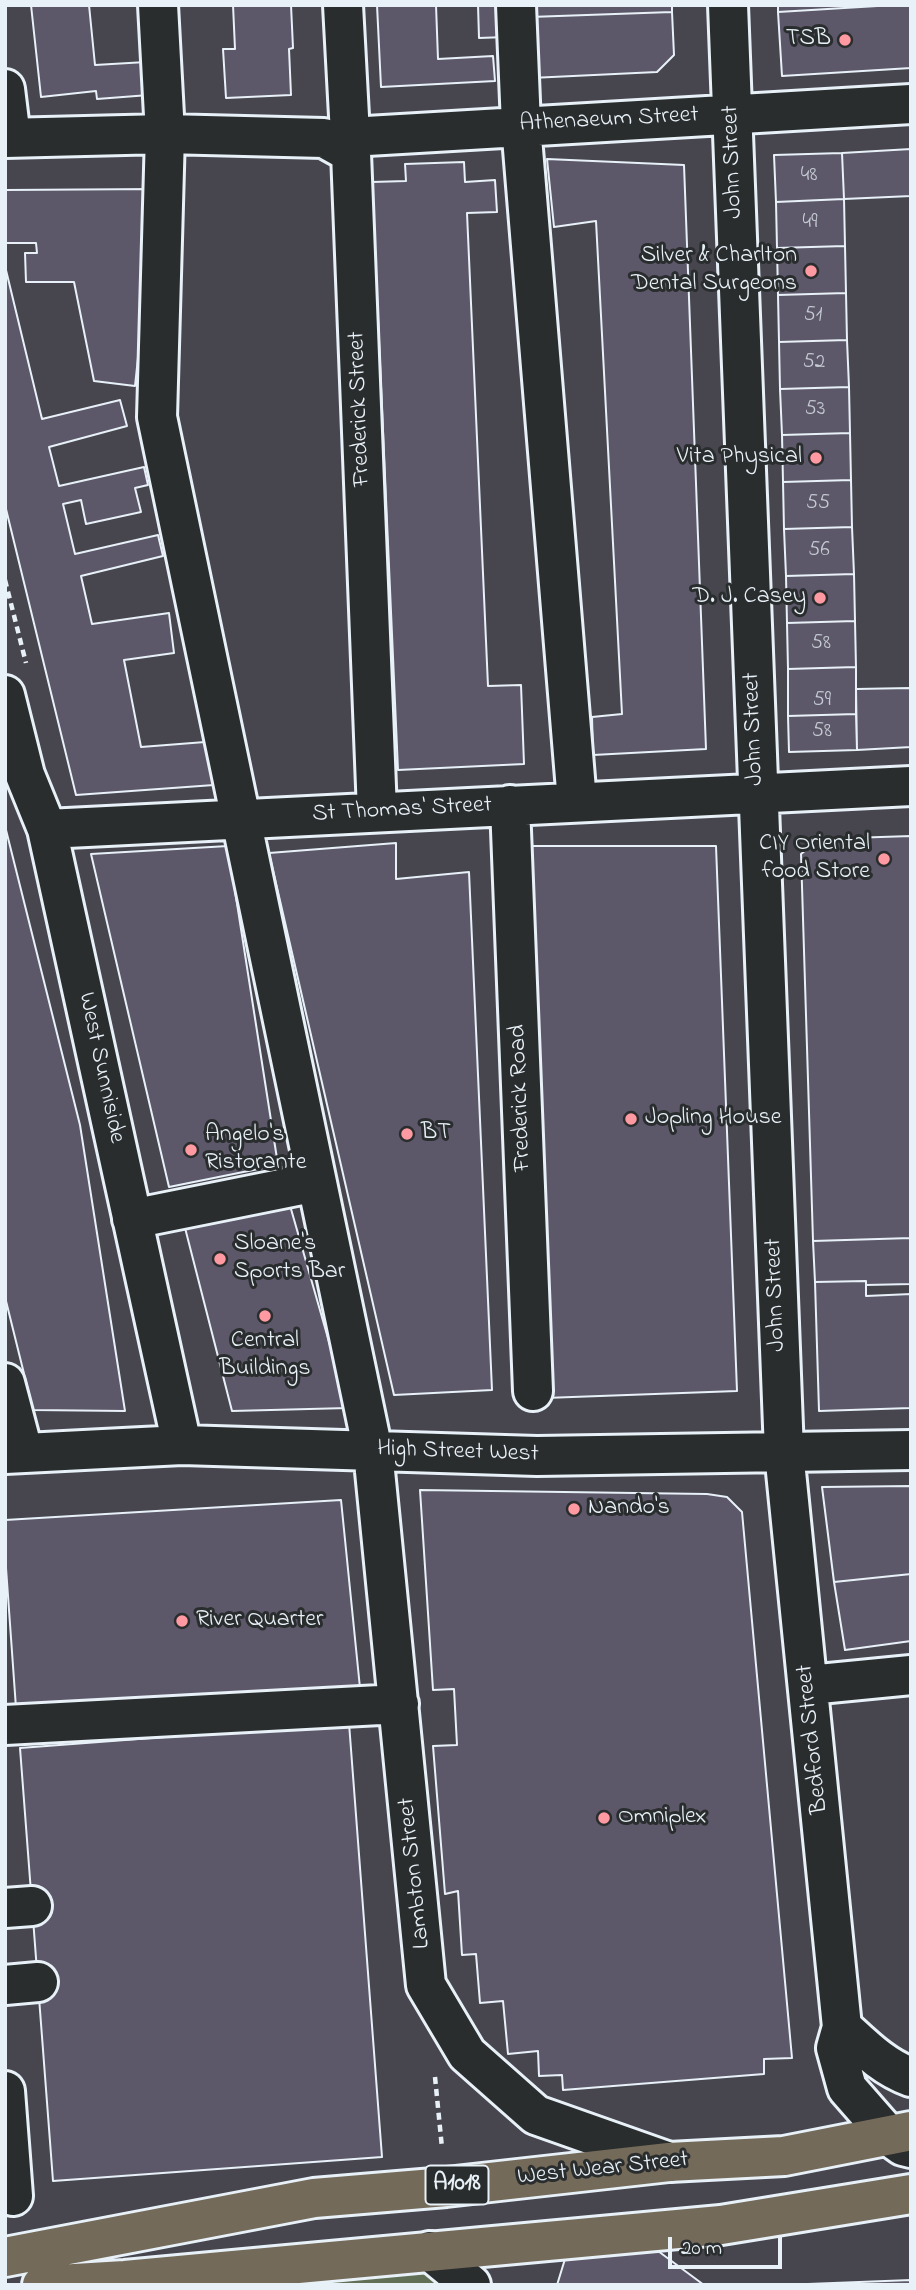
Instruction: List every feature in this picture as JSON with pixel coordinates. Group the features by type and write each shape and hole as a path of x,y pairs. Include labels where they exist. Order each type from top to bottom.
{"main road":[{"name":"West Wear Street","path":"5,2257 314,2198 446,2187 669,2162 784,2156 903,2138"},
{"path":"43,2285 125,2280 721,2225 911,2194"}],"street":[{"name":"Lambton Street","path":"158,5 165,134 157,417 373,1451 426,1985 467,2054 536,2115 669,2162"},
{"name":"Frederick Street","path":"343,5 343,136 377,812"},
{"path":"516,5 521,125 577,802"},
{"name":"John Street","path":"728,5 783,1452"},
{"path":"5,89 8,138"},
{"name":"Athenaeum Street","path":"8,138 165,134 343,136 911,104"},
{"name":"West Sunniside","path":"5,695 10,738 47,829 182,1445"},
{"name":"St Thomas' Street","path":"47,829 911,786"},
{"name":"Frederick Road","path":"510,805 533,1391"},
{"path":"132,1219 316,1182"},
{"path":"5,1383 14,1452"},
{"name":"High Street West","path":"14,1452 182,1445 537,1456 911,1450"},
{"name":"Bedford Street","path":"783,1452 842,2027 836,2048 847,2088 903,2138"},
{"path":"809,1685 911,1675"},
{"path":"5,1726 399,1704"},
{"path":"842,2027 880,2060 899,2073 911,2077"},
{"path":"5,2091 13,2196"},
{"path":"430,2251 471,2285"}],"path":[{"path":"434,2066 446,2187"}],"shaded area":[{"path":"5,5 911,5 911,2285 8,2285 5,2243"}],"green space":[{"path":"430,2251 471,2285 97,2285"}],"building":[{"path":"31,5 89,5 95,65 146,62 149,95 97,99 96,91 41,97"},
{"path":"233,5 291,5 291,95 226,98 223,49 235,49"},
{"path":"377,5 436,5 438,59 493,56 495,81 381,87"},
{"path":"478,5 504,5 506,37 479,38"},
{"path":"530,5 672,5 672,12 530,17"},
{"path":"778,5 894,5 778,12"},
{"name":"TSB","path":"911,5 911,68 782,76 778,12"},
{"path":"672,12 674,55 657,72 531,78 530,17"},
{"path":"911,149 911,196 844,199 842,153"},
{"path":"842,153 844,199 776,202 774,155"},
{"path":"547,159 684,165 706,749 593,755 592,717 622,714 596,221 554,227"},
{"path":"464,162 465,182 495,180 497,212 467,213 488,686 521,685 524,764 398,770 372,182 406,181 405,164"},
{"path":"156,189 135,386 94,381 74,282 26,282 25,253 37,253 36,243 5,243 5,190"},
{"path":"844,199 845,246 777,248 776,202"},
{"name":"Silver & Charlton Dental Surgeons","path":"845,246 846,293 778,295 777,248"},
{"path":"5,266 42,419 120,400 127,426 49,447 59,486 144,467 148,485 135,488 141,512 86,524 81,500 63,504 75,554 158,535 163,556 81,576 92,624 169,613 174,653 124,660 141,747 205,742 214,785 76,795 5,505"},
{"path":"846,293 847,340 779,342 778,295"},
{"path":"847,340 849,387 780,389 779,342"},
{"path":"849,387 850,433 782,435 780,389"},
{"name":"Vita Physical","path":"850,433 851,480 783,482 782,435"},
{"path":"851,480 852,527 784,529 783,482"},
{"path":"852,527 854,574 786,576 784,529"},
{"name":"D. J. Casey","path":"854,574 855,621 787,623 786,576"},
{"path":"855,621 856,667 788,669 787,623"},
{"path":"856,667 856,714 788,716 788,669"},
{"path":"911,688 911,747 857,750 856,689"},
{"path":"856,714 857,750 789,752 788,716"},
{"path":"5,826 80,1125 125,1411 33,1410 5,1297"},
{"path":"911,836 911,1238 813,1241 801,854 820,839"},
{"name":"BT","path":"396,843 396,879 469,872 492,1390 394,1395 269,853"},
{"path":"228,846 278,1165 169,1187 91,854"},
{"name":"Jopling House","path":"527,846 716,846 737,1391 545,1398"},
{"name":"Central Buildings","path":"289,1202 348,1408 232,1411 184,1224"},
{"path":"911,1238 911,1284 815,1282 813,1241"},
{"path":"866,1281 866,1296 911,1294 911,1408 819,1411 815,1282"},
{"path":"911,1486 911,1574 834,1582 822,1487"},
{"name":"Omniplex","path":"420,1490 707,1494 727,1497 742,1512 792,2058 764,2059 764,2074 563,2090 562,2075 539,2076 538,2051 508,2054 503,2001 480,2003 476,1954 462,1955 458,1891 445,1894 433,1746 457,1745 454,1689 433,1690"},
{"name":"River Quarter","path":"341,1500 360,1688 16,1708 5,1520"},
{"path":"911,1574 911,1641 845,1650 834,1582"},
{"path":"349,1723 382,2157 53,2181 20,1748"},
{"path":"658,2251 704,2285 557,2285 565,2259"},
{"path":"911,2280 911,2285 782,2285"}],"place":[{"name":"TSB","path":"845,40"},
{"name":"Silver & Charlton Dental Surgeons","path":"811,271"},
{"name":"Vita Physical","path":"816,458"},
{"name":"D. J. Casey","path":"820,598"},
{"name":"CIY Oriental food Store","path":"884,859"},
{"name":"Jopling House","path":"631,1119"},
{"name":"BT","path":"407,1134"},
{"name":"Angelo's Ristorante","path":"191,1150"},
{"name":"Sloane's Sports Bar","path":"220,1259"},
{"name":"Central Buildings","path":"265,1316"},
{"name":"Nando's","path":"574,1509"},
{"name":"River Quarter","path":"182,1621"},
{"name":"Omniplex","path":"604,1818"}]}
